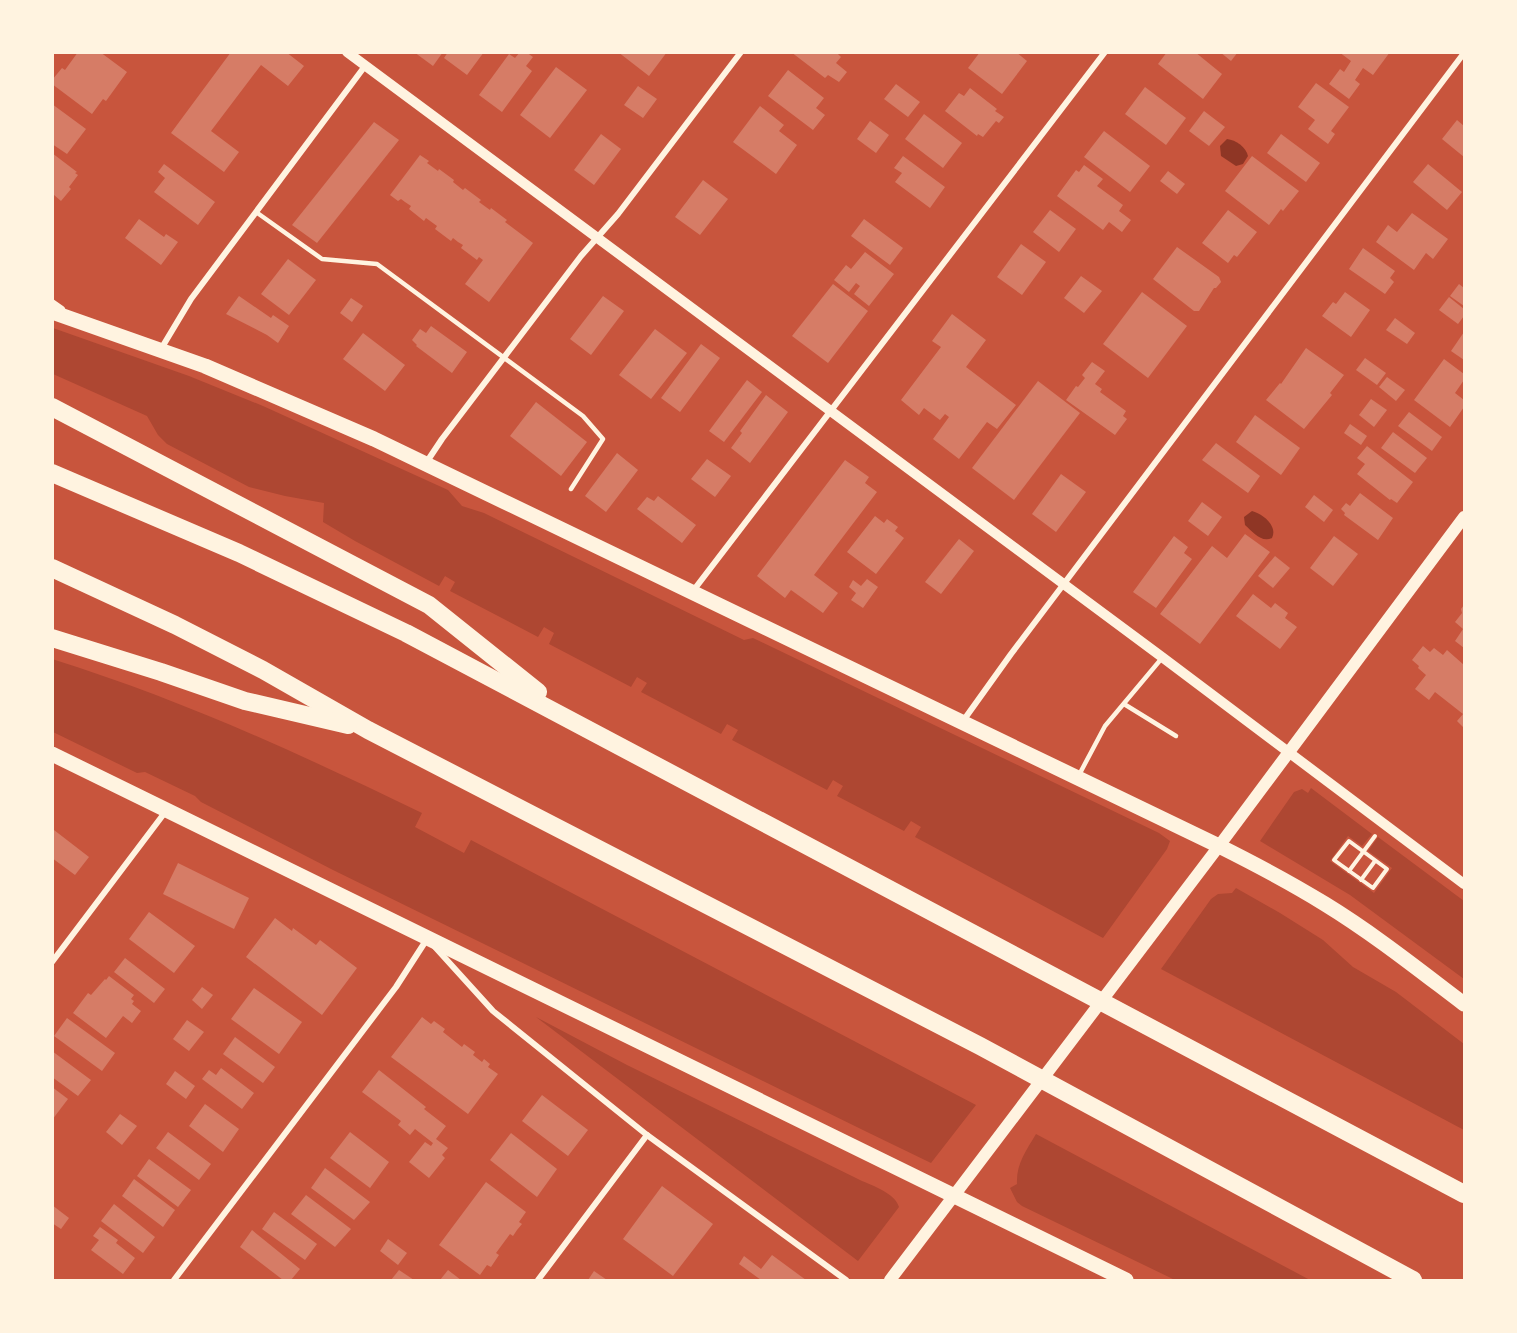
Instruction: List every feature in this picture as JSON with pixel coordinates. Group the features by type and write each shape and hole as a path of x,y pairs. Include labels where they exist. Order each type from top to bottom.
{"highway":[{"path":"52,407 429,605 574,722"},
{"path":"52,473 154,515 324,592 1038,967 1464,1194"},
{"path":"52,568 175,625 263,670 368,730 980,1046 1413,1281"},
{"path":"52,638 245,701 368,730"}],"main road":[{"path":"52,312 161,350 290,402 426,463 1220,846 1327,905 1464,1004"},
{"path":"890,1281 1220,846 1464,517"},
{"path":"52,754 1126,1281"}],"street":[{"path":"347,52 1464,884"},
{"path":"426,463 503,357 581,256 618,214 741,52"},
{"path":"692,592 1106,52"},
{"path":"962,722 1464,53"},
{"path":"161,350 191,299 365,66"},
{"path":"52,302 77,320"},
{"path":"52,962 166,810"},
{"path":"174,1281 396,987 427,938 493,1011 647,1135 846,1281"},
{"path":"538,1281 647,1135"}],"lane":[{"path":"256,212 322,259 377,264 583,416 603,439 571,489"},
{"path":"1077,778 1105,726 1162,657"},
{"path":"1124,704 1176,736"}],"path":[{"path":"1349,871 1375,836"},
{"path":"1348,841 1375,861 1387,869 1373,888 1334,860 1348,841"},
{"path":"1361,880 1375,861"}],"shaded area":[{"path":"1227,139 1237,142 1245,150 1248,156 1243,164 1236,166 1221,156 1220,146"},
{"path":"53,328 189,376 263,406 448,490 462,506 484,513 744,640 753,638 1159,833 1170,841 1167,849 1103,938 915,837 921,827 911,821 904,831 837,796 843,786 833,780 827,790 732,740 738,730 727,724 721,734 641,692 647,683 637,677 631,687 549,644 554,633 544,627 538,637 450,591 455,582 445,576 439,586 355,541 323,522 324,503 249,487 167,444 158,435 147,416 53,374"},
{"path":"1252,511 1261,515 1271,525 1272,538 1261,538 1245,525 1244,517"},
{"path":"52,659 148,692 240,729 422,813 415,827 464,853 471,840 976,1105 931,1163 333,870 201,802 195,796 145,772 137,773 53,732"},
{"path":"1311,788 1372,834 1362,846 1348,836 1330,861 1374,893 1392,868 1368,851 1378,837 1464,901 1464,979 1350,895 1260,841 1294,792 1302,789 1308,793"},
{"path":"1236,888 1323,940 1353,967 1396,992 1464,1044 1464,1130 1161,969 1211,899 1218,894 1232,893"},
{"path":"536,1017 627,1065 883,1190 897,1202 899,1207 858,1261"},
{"path":"1036,1134 1310,1280 1175,1280 1022,1206 1017,1202 1010,1188 1017,1184 1020,1164"}],"building":[{"path":"78,52 100,52 127,72 106,101 103,99 92,114 52,84 52,80 62,68 65,70"},
{"path":"231,52 286,52 304,66 288,86 261,65 211,131 239,152 224,172 171,133"},
{"path":"414,52 443,52 433,66"},
{"path":"448,52 484,52 467,75 444,58"},
{"path":"520,52 526,52 533,57 526,66 532,71 502,112 479,95 509,54 515,58"},
{"path":"618,52 667,52 649,76"},
{"path":"791,52 836,52 841,57 836,63 847,72 839,82 828,75 825,78"},
{"path":"980,52 1016,52 1027,61 1002,94 968,68"},
{"path":"1167,52 1195,52 1222,74 1203,99 1158,64"},
{"path":"1220,52 1238,52 1231,61"},
{"path":"1339,52 1390,52 1373,75 1363,68 1355,80 1360,84 1349,99 1329,84 1340,69 1344,72 1351,61"},
{"path":"556,67 587,90 550,138 520,115"},
{"path":"788,70 824,98 816,108 825,115 813,130 768,96"},
{"path":"1316,83 1349,107 1331,131 1335,134 1328,144 1308,129 1315,120 1298,107"},
{"path":"896,84 920,102 908,117 884,99"},
{"path":"638,86 657,99 643,118 624,105"},
{"path":"1145,87 1186,118 1166,145 1125,114"},
{"path":"970,88 1004,117 999,123 996,121 983,137 978,134 977,136 945,111 959,93 964,96"},
{"path":"52,104 86,129 67,154 52,144"},
{"path":"760,106 784,125 779,131 797,145 776,174 733,142"},
{"path":"1204,111 1225,127 1209,146 1189,131"},
{"path":"924,114 962,143 943,168 905,139"},
{"path":"1457,120 1464,126 1464,157 1442,139"},
{"path":"870,121 889,135 876,153 857,139"},
{"path":"374,122 399,140 317,243 292,225"},
{"path":"1104,131 1150,166 1130,192 1084,157"},
{"path":"601,134 621,149 594,185 574,170"},
{"path":"1281,134 1320,163 1306,182 1267,153"},
{"path":"52,153 78,175 69,187 71,189 61,201 54,195 52,197"},
{"path":"420,155 429,161 427,163 454,180 453,182 463,190 465,188 481,200 479,202 507,220 505,222 533,243 489,302 465,284 483,260 479,257 477,260 461,248 463,245 453,238 451,241 435,229 437,226 426,218 424,221 409,209 411,206 390,195"},
{"path":"903,156 945,187 930,208 895,182 902,173 894,168"},
{"path":"1252,156 1299,191 1269,225 1225,191"},
{"path":"164,164 215,202 198,225 154,192 165,178 158,172"},
{"path":"1428,164 1462,192 1447,210 1413,182"},
{"path":"1084,165 1103,179 1097,186 1123,205 1119,211 1131,220 1122,232 1109,222 1103,230 1057,196 1076,170 1079,172"},
{"path":"1168,171 1185,184 1177,194 1160,181"},
{"path":"703,180 728,199 700,235 675,217"},
{"path":"1050,210 1076,229 1059,252 1033,232"},
{"path":"1228,210 1257,232 1237,257 1234,255 1228,263 1202,243"},
{"path":"1412,213 1448,239 1433,259 1426,253 1414,270 1376,242 1388,225 1397,232"},
{"path":"139,219 164,237 166,234 178,242 161,265 125,238"},
{"path":"864,219 903,248 890,265 851,236"},
{"path":"1021,244 1046,262 1022,295 997,277"},
{"path":"1177,247 1219,277 1221,282 1214,288 1199,311 1194,311 1153,279"},
{"path":"1363,248 1395,271 1390,278 1394,282 1385,294 1349,269"},
{"path":"865,252 894,274 869,306 854,294 860,286 856,283 849,292 834,280 846,265 851,269"},
{"path":"288,259 316,280 289,315 261,294"},
{"path":"1081,276 1102,291 1084,313 1064,298"},
{"path":"833,284 868,311 828,363 792,336"},
{"path":"1459,284 1464,288 1464,306 1450,296"},
{"path":"1142,292 1187,326 1148,378 1103,344"},
{"path":"1345,292 1370,310 1351,337 1322,316 1333,302 1336,304"},
{"path":"239,296 271,318 273,315 289,326 278,343 226,314"},
{"path":"603,296 624,311 591,355 570,339"},
{"path":"1449,297 1464,309 1464,316 1458,324 1439,310"},
{"path":"351,298 363,306 352,322 340,313"},
{"path":"952,314 986,340 966,367 1016,405 997,429 987,422 959,459 933,439 949,417 945,414 940,420 924,408 919,415 901,400 941,347 932,341"},
{"path":"1395,318 1415,333 1407,344 1386,330"},
{"path":"431,326 467,352 452,373 416,346 412,340 420,329 426,333"},
{"path":"655,329 687,353 651,399 619,375"},
{"path":"1464,332 1464,360 1451,351"},
{"path":"363,333 405,365 385,391 343,359"},
{"path":"701,344 720,358 680,412 661,398"},
{"path":"1306,348 1344,375 1330,393 1332,395 1304,429 1266,400 1281,384"},
{"path":"1365,358 1386,373 1377,385 1356,370"},
{"path":"1444,359 1464,374 1464,380 1455,393 1464,400 1464,407 1450,427 1414,400"},
{"path":"1092,362 1105,371 1095,384 1102,389 1100,392 1126,411 1123,416 1127,419 1115,435 1066,400 1085,378 1082,375"},
{"path":"1387,377 1405,390 1396,401 1379,387"},
{"path":"747,380 762,392 724,442 709,431"},
{"path":"1038,381 1080,413 1014,500 972,468"},
{"path":"766,395 788,412 750,463 731,448 742,433 740,431"},
{"path":"1371,399 1387,410 1374,427 1359,415"},
{"path":"536,402 587,442 561,476 510,436"},
{"path":"1409,412 1442,437 1432,451 1398,426"},
{"path":"1255,415 1300,448 1281,475 1236,442"},
{"path":"1350,424 1367,436 1361,445 1344,433"},
{"path":"1393,432 1427,458 1415,473 1381,448"},
{"path":"1216,443 1260,476 1248,493 1202,460"},
{"path":"1367,446 1413,482 1397,503 1357,474 1365,464 1357,458"},
{"path":"617,453 638,470 606,512 585,496"},
{"path":"707,459 731,476 715,497 691,479"},
{"path":"845,460 869,477 865,483 877,492 814,575 838,593 823,613 791,590 785,598 757,576"},
{"path":"1061,474 1086,492 1056,532 1032,514"},
{"path":"1360,493 1393,518 1378,540 1344,515 1341,509 1346,503 1350,506"},
{"path":"1314,495 1333,510 1324,522 1305,507"},
{"path":"658,496 696,525 682,543 637,509 647,497 654,501"},
{"path":"1202,502 1222,517 1208,536 1188,521"},
{"path":"875,516 884,523 887,519 898,527 895,531 904,538 876,574 847,552"},
{"path":"1245,534 1270,552 1200,644 1160,614 1212,546 1227,558"},
{"path":"1174,536 1188,547 1184,553 1192,559 1156,608 1133,592"},
{"path":"1334,536 1358,554 1333,586 1310,568"},
{"path":"959,539 974,551 941,594 925,582"},
{"path":"1275,556 1290,568 1273,588 1258,576"},
{"path":"867,579 878,587 863,608 851,600 856,593 849,587 853,580 861,586"},
{"path":"1253,594 1271,608 1275,603 1288,613 1285,618 1297,627 1280,649 1236,616"},
{"path":"1464,605 1464,648 1455,641 1463,629 1455,622 1462,613 1461,609"},
{"path":"1423,646 1430,652 1434,648 1443,655 1447,650 1464,665 1464,728 1457,721 1463,714 1435,692 1429,700 1415,689 1426,675 1412,660"},
{"path":"54,830 89,857 75,875 52,858"},
{"path":"178,863 249,898 234,929 163,894"},
{"path":"149,912 195,946 174,973 129,939"},
{"path":"275,918 316,945 320,940 357,968 322,1015 246,957"},
{"path":"125,958 165,989 154,1003 114,972"},
{"path":"109,976 134,995 131,999 134,1001 132,1004 141,1011 132,1023 123,1016 106,1038 73,1013 88,993 91,995"},
{"path":"202,987 213,995 202,1009 192,1000"},
{"path":"254,988 302,1022 279,1054 231,1019"},
{"path":"422,1017 431,1024 434,1021 445,1029 443,1032 462,1047 464,1044 475,1052 473,1055 482,1062 484,1059 490,1064 488,1067 498,1074 468,1114 391,1057"},
{"path":"67,1018 115,1053 102,1071 54,1036"},
{"path":"187,1020 204,1032 189,1051 173,1039"},
{"path":"235,1037 275,1067 263,1083 223,1054"},
{"path":"52,1051 91,1080 78,1096 52,1077"},
{"path":"221,1068 254,1093 242,1109 202,1079 209,1070 216,1075"},
{"path":"379,1070 446,1126 436,1139 448,1148 442,1155 445,1158 429,1178 409,1162 425,1142 431,1146 433,1143 415,1129 410,1135 398,1125 401,1121 362,1092"},
{"path":"175,1071 195,1086 186,1099 166,1084"},
{"path":"52,1087 68,1099 52,1120"},
{"path":"542,1095 588,1130 568,1156 522,1121"},
{"path":"205,1104 239,1129 223,1152 189,1126"},
{"path":"120,1114 137,1126 122,1145 106,1132"},
{"path":"168,1132 211,1164 199,1180 156,1148"},
{"path":"350,1132 389,1162 370,1188 330,1158"},
{"path":"511,1133 557,1169 537,1197 490,1160"},
{"path":"149,1159 191,1190 178,1207 137,1176"},
{"path":"325,1168 370,1202 354,1220 311,1188"},
{"path":"134,1179 175,1210 163,1227 122,1196"},
{"path":"486,1182 526,1212 519,1222 522,1224 513,1236 510,1234 496,1253 499,1255 491,1267 487,1265 480,1275 439,1245"},
{"path":"662,1186 713,1224 673,1276 623,1239"},
{"path":"306,1195 351,1229 335,1247 291,1214"},
{"path":"114,1204 155,1237 143,1253 101,1221"},
{"path":"52,1205 69,1218 61,1229 52,1223"},
{"path":"274,1212 317,1244 305,1260 262,1229"},
{"path":"100,1227 118,1240 116,1243 135,1258 123,1274 91,1250 99,1240 93,1236"},
{"path":"252,1230 300,1269 291,1280 283,1280 240,1247"},
{"path":"388,1239 407,1253 398,1265 380,1251"},
{"path":"772,1255 806,1280 761,1280 739,1264 744,1256 761,1269"},
{"path":"399,1270 414,1280 391,1280"},
{"path":"448,1270 461,1280 440,1280"},
{"path":"594,1271 607,1280 588,1280"}]}
